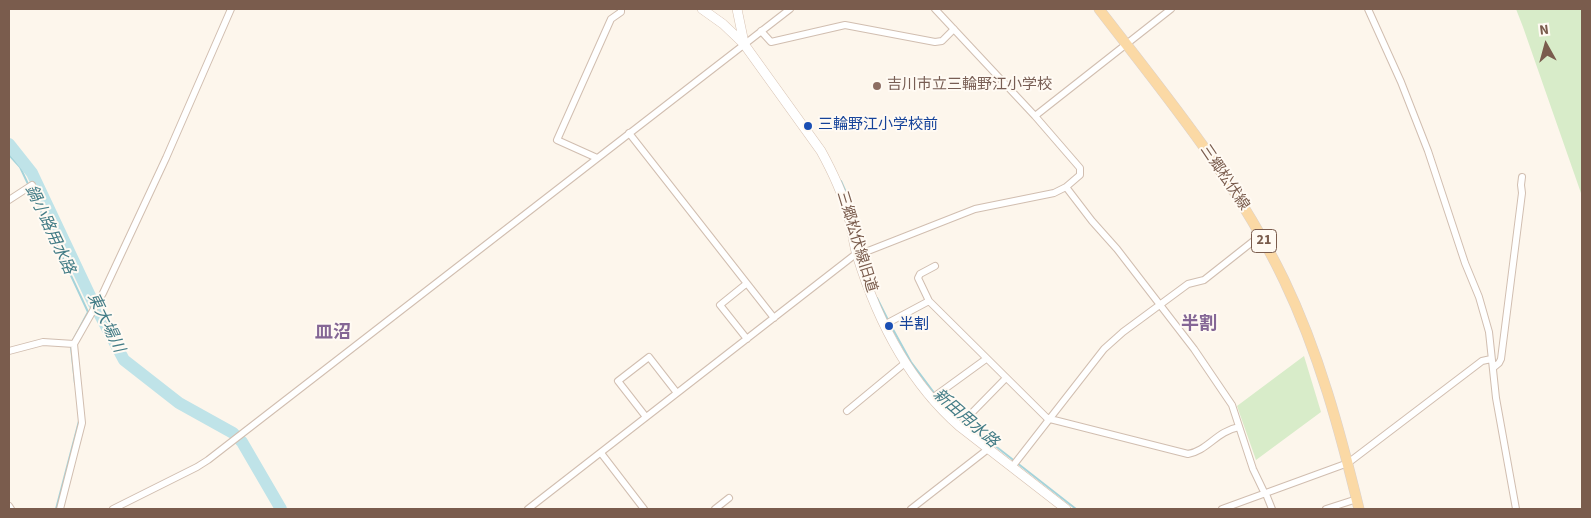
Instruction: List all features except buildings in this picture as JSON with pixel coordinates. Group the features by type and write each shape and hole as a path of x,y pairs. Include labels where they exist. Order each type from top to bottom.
{"main road":[{"name":"三郷松伏線","path":"1099,9 1222,172 1261,235 1312,343 1331,402 1358,504"}],"street":[{"path":"60,509 82,423 74,344 98,303 166,158 231,9"},
{"path":"596,158 557,140 611,19 621,12 621,9"},
{"path":"702,9 723,24 744,44"},
{"path":"737,9 744,44"},
{"path":"114,509 197,467 234,440 790,9"},
{"path":"528,509 862,252 974,209 1054,193 1066,187 1080,175 1080,168 1035,116 935,9"},
{"path":"1035,116 1171,9"},
{"path":"1368,9 1400,82 1442,191 1465,263 1479,297 1489,332 1496,398 1516,509"},
{"path":"761,31 771,42 845,26 935,42 942,41 954,28"},
{"name":"三郷松伏線旧道","path":"744,44 821,151 831,169 862,252 867,284 889,323 905,363 963,422 987,443 1015,463 1066,509"},
{"path":"629,133 774,318"},
{"path":"1493,368 1500,364 1501,360 1522,193 1520,185 1522,177"},
{"path":"9,200 32,185"},
{"path":"1066,187 1092,221 1117,249 1194,349 1232,405 1253,469 1272,509"},
{"path":"1015,463 1104,349 1159,305 1188,284 1204,280 1261,235"},
{"path":"935,266 920,274 918,278 929,301 1049,419 1188,454 1197,453 1228,429 1239,427"},
{"path":"746,284 720,305 747,339"},
{"path":"889,323 929,301"},
{"path":"9,351 43,342 74,344"},
{"path":"646,417 618,381 649,357 677,393"},
{"path":"935,395 986,359"},
{"path":"1222,509 1348,463 1482,361 1491,359"},
{"path":"847,411 905,363"},
{"path":"963,422 1006,378"},
{"path":"911,509 987,443"},
{"path":"601,453 644,509"},
{"path":"715,509 729,498"},
{"path":"1326,509 1358,504"}],"green space":[{"path":"1516,9 1582,9 1582,196 1523,27"},
{"path":"1304,356 1321,412 1256,460 1237,406"}],"waterway":[{"name":"東大場川","path":"9,144 32,173 92,300 124,360 179,403 233,433 242,442 281,509"},
{"name":"鍋小路用水路","path":"9,155 20,167 28,184"},
{"name":"新田用水路","path":"841,181 848,197 868,275"},
{"name":"鍋小路用水路","path":"30,188 88,312 72,342"},
{"name":"新田用水路","path":"877,298 888,320"},
{"name":"新田用水路","path":"890,324 911,362 935,394"},
{"name":"鍋小路用水路","path":"71,347 75,384"},
{"name":"新田用水路","path":"938,397 962,419"},
{"name":"鍋小路用水路","path":"56,509 79,421"},
{"name":"新田用水路","path":"966,423 986,438"},
{"name":"新田用水路","path":"989,441 1076,509"}],"place":[{"name":"吉川市立三輪野江小学校","path":"877,86"},
{"name":"三輪野江小学校前","path":"808,126"},
{"name":"半割","path":"889,326"}],"district":[{"name":"半割","path":"1199,325"},
{"name":"皿沼","path":"333,334"}]}
